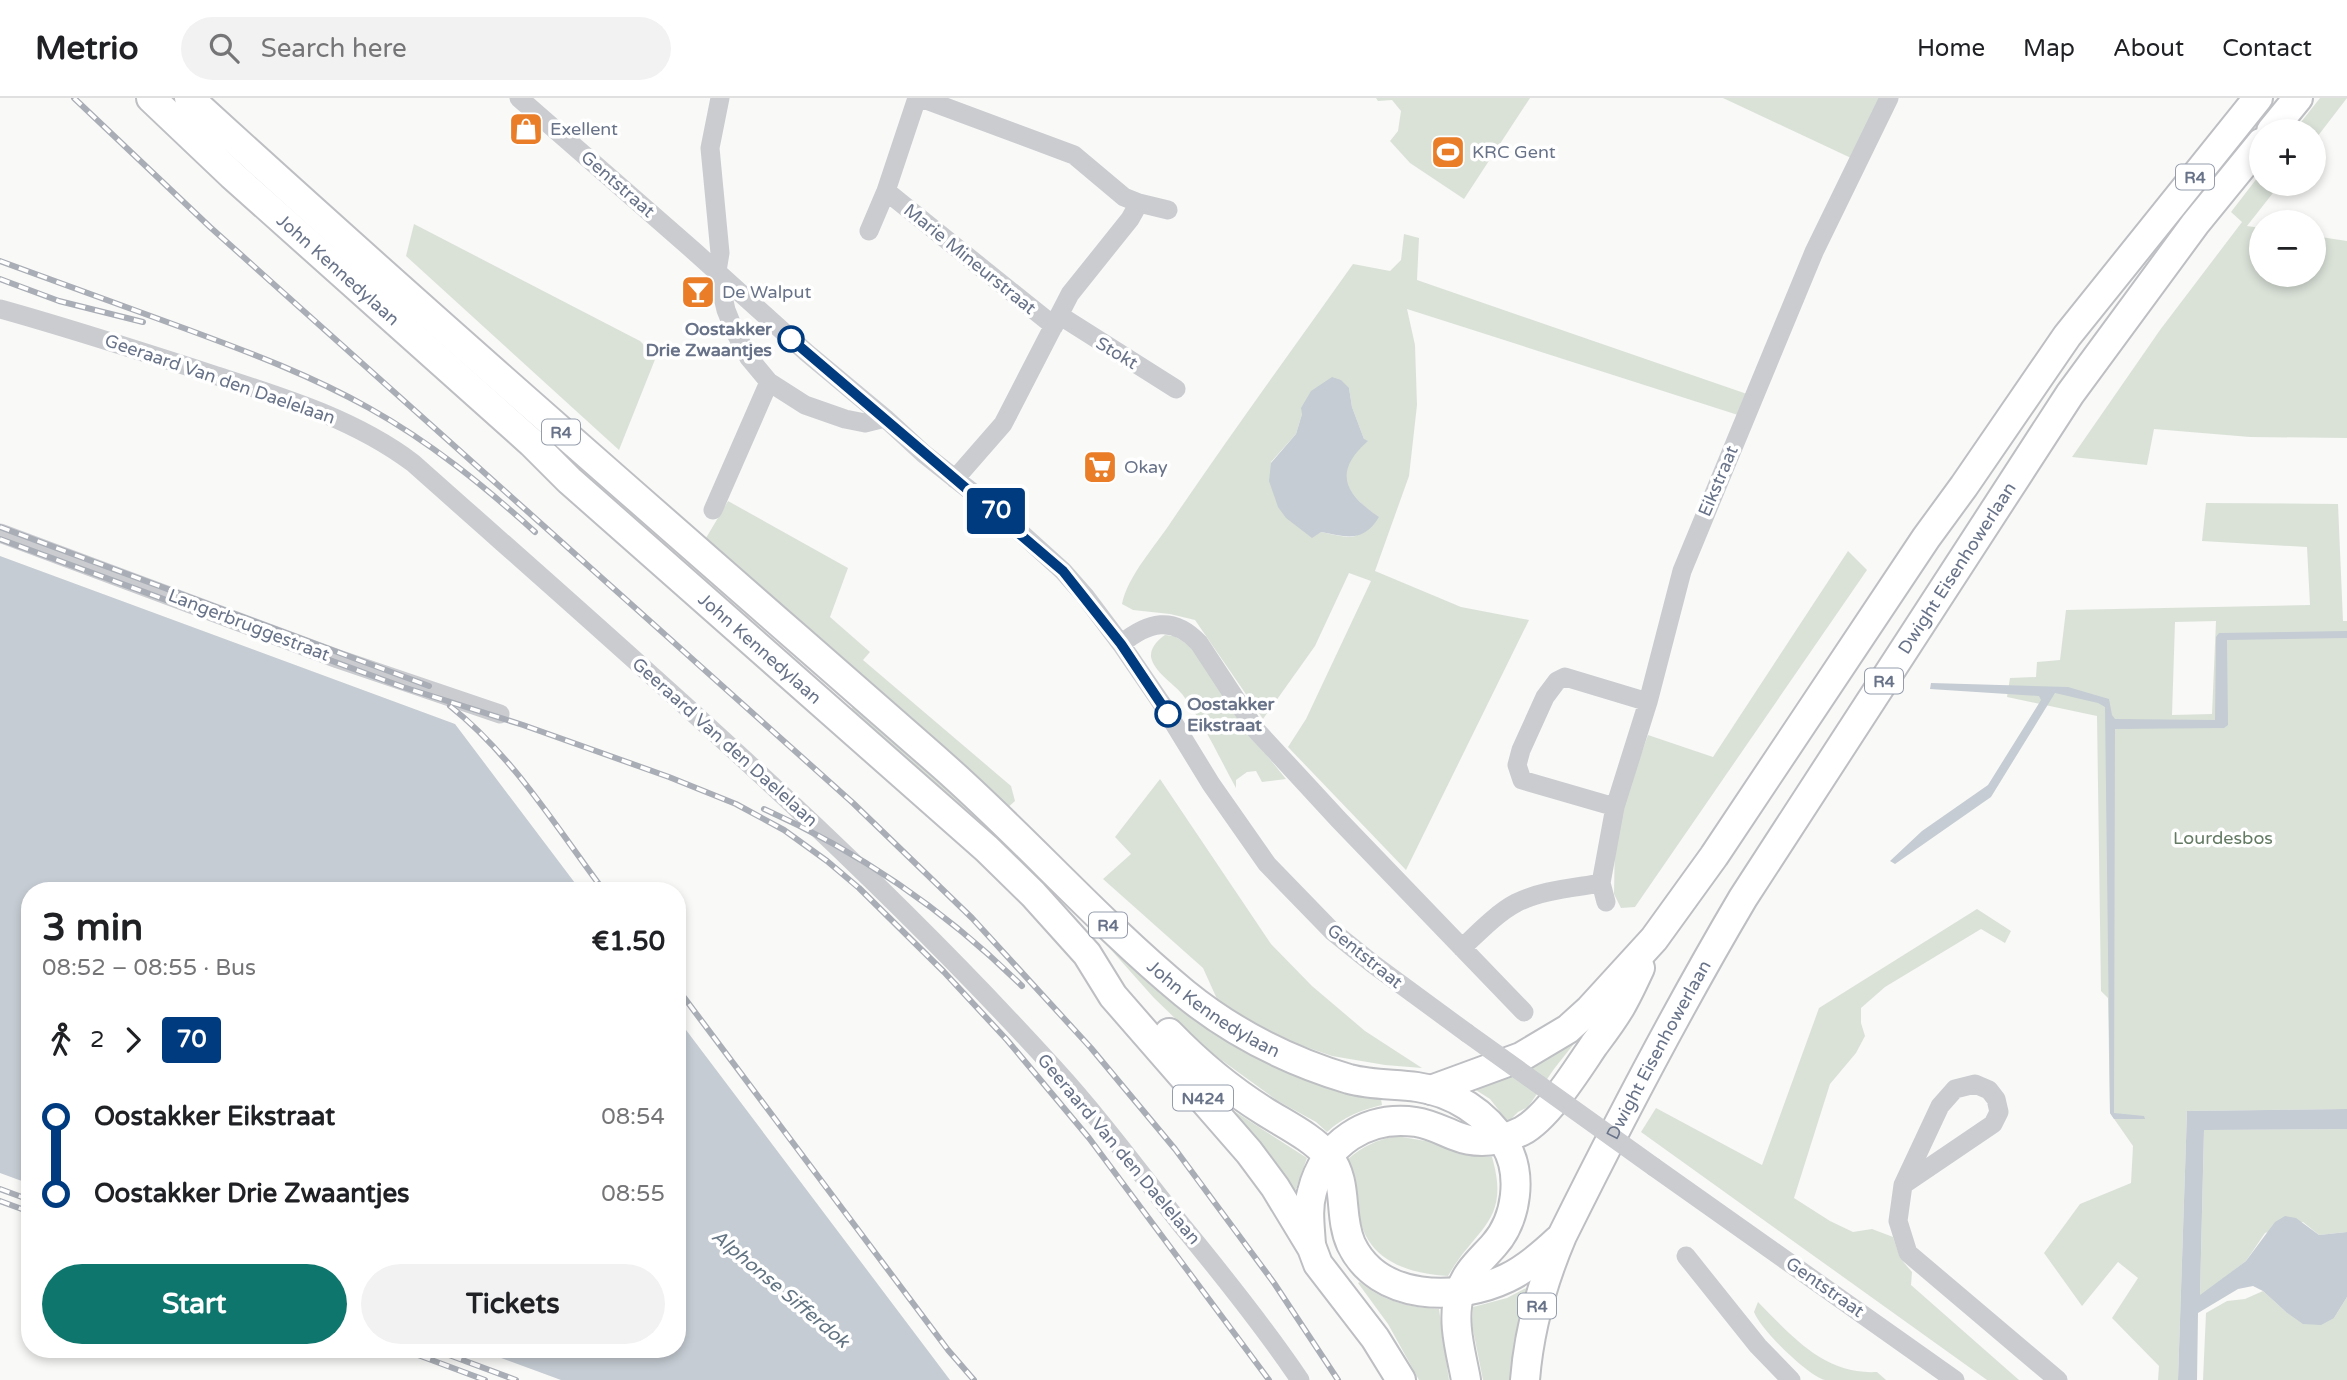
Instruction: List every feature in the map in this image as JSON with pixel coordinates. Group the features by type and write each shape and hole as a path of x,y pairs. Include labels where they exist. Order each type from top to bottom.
{"highway":[{"name":"John Kennedylaan","path":"151,98 532,443 569,480 987,849 1033,894 1087,954 1113,996 1249,1152 1275,1188 1329,1281 1375,1338 1401,1380"},
{"name":"John Kennedylaan","path":"189,98 550,422 991,808 1105,922 1187,996 1225,1023 1300,1062 1354,1080 1431,1090 1473,1108 1502,1138 1510,1153 1515,1190 1512,1211 1504,1230 1468,1273 1460,1292 1457,1325 1466,1380"},
{"name":"R4","path":"1654,939 1714,856 1926,538 2067,336 2258,98"},
{"path":"2281,119 2298,98"},
{"name":"Dwight Eisenhowerlaan","path":"1525,1380 1537,1307 1562,1236 1701,970 1794,819 2070,394 2195,225 2249,158"},
{"name":"John Kennedylaan","path":"1312,1248 1309,1213 1318,1174 1328,1157 1349,1138 1380,1122 1399,1120 1420,1122 1471,1140 1485,1142 1524,1130 1538,1119 1558,1094 1620,1007 1654,939"},
{"name":"John Kennedylaan","path":"1431,1090 1521,1057 1568,1029 1654,939"},
{"name":"Dwight Eisenhowerlaan","path":"1087,954 1126,987 1190,1055 1222,1082 1262,1111 1304,1136 1328,1157 1338,1172 1344,1196 1345,1223 1351,1243 1360,1258 1375,1273 1390,1282 1430,1293 1460,1292 1487,1286 1523,1269 1562,1236"}],"street":[{"name":"Gentstraat","path":"519,98 807,353 1001,515 1063,571 1121,644 1211,784 1268,864 1332,931 1467,1033 1955,1380"},
{"path":"720,98 710,148 720,253 717,271 726,310 734,330 749,358 769,382 805,405 865,423 885,418"},
{"path":"919,98 947,102 1074,155 1124,197 1168,210"},
{"name":"Marie Mineurstraat","path":"869,231 919,98"},
{"name":"Eikstraat","path":"1462,948 1514,904 1533,896 1556,890 1603,893 1615,807 1648,702 1682,571 1814,252 1889,98"},
{"name":"Marie Mineurstraat","path":"886,191 1056,321"},
{"path":"955,479 1003,424 1070,294 1130,219 1139,203"},
{"name":"Geeraard Van den Daelelaan","path":"0,309 100,337 292,401 374,437 413,463 815,823 1008,1019 1056,1070 1113,1138 1300,1380"},
{"name":"Stokt","path":"1056,321 1177,389"},
{"path":"713,510 769,382"},
{"name":"Langerbruggestraat","path":"0,534 338,659 500,714"},
{"path":"1121,644 1132,635 1157,625 1175,625 1188,632 1199,643 1256,730 1524,1012"},
{"path":"1615,807 1522,780 1517,765 1521,750 1545,697 1556,681 1565,677 1648,702"},
{"path":"1903,1185 1993,1124 1999,1112 1996,1100 1989,1090 1975,1084 1955,1089 1940,1106 1903,1185 1898,1221 1908,1253 2058,1380"},
{"path":"1686,1256 1758,1346 1791,1380"}],"green space":[{"name":"KRC Gent","path":"1376,98 1530,98 1464,199 1410,163 1390,141 1398,131 1401,111 1392,100 1378,101"},
{"path":"1723,98 1879,98 1851,158"},
{"path":"2320,98 2347,98 2326,125 2326,119 2303,119"},
{"path":"2249,189 2249,196 2271,196 2260,210 2249,210 2249,287 2326,287 2326,238 2347,241 2347,438 2250,437 2154,429 2147,465 2072,457 2160,330 2242,222 2231,212"},
{"path":"414,224 640,341 656,357 619,450 406,256"},
{"path":"1404,234 1419,238 1417,280 1747,394 1738,415 1407,309 1415,345 1417,405 1409,476 1375,571 1461,607 1529,620 1406,870 1288,747 1306,719 1371,581 1349,573 1315,646 1263,719 1195,620 1133,610 1122,604 1143,561 1353,264 1390,271 1401,260","holes":["1349,388 1352,407 1364,439 1348,462 1346,478 1353,494 1378,517 1364,531 1348,537 1321,532 1271,462 1296,434 1302,414"]},
{"path":"728,501 848,568 830,617 870,652 863,660 1011,786 1015,801 1004,811 706,538"},
{"name":"Lourdesbos","path":"2206,503 2338,504 2343,621 2347,621 2347,1109 2187,1111 2178,1380 2158,1380 2159,1366 2112,1318 2138,1278 2118,1262 2082,1306 2044,1253 2080,1204 2131,1183 2133,1146 2110,1113 2108,998 2101,991 2097,716 2007,697 2010,678 2036,677 2037,662 2060,660 2066,610 2310,605 2307,547 2202,541","holes":["2216,621 2212,714 2172,715 2175,622"]},
{"path":"1848,551 1867,570 1635,907 1621,908 1614,894 1615,838 1625,799 1648,735 1713,757"},
{"path":"1165,635 1174,636 1192,647 1243,726 1286,779 1262,782 1256,771 1247,772 1236,780 1236,788 1190,705 1153,662 1152,650"},
{"path":"855,703 906,747 950,793 1259,1058 1330,1088 1381,1099 1382,1105 1353,1115 1327,1132 1316,1122 1278,1101 1209,1051 1154,998 1088,924 850,711"},
{"path":"1160,779 1271,944 1312,986 1365,1031 1422,1068 1332,1056 1280,1038 1245,1018 1217,999 1203,968 1103,879 1131,854 1115,837"},
{"path":"1977,909 2011,931 2005,943 1981,929 1885,987 1861,1008 1861,1023 1865,1036 1856,1053 1830,1084 1794,1198 1853,1232 1872,1229 1893,1237 1900,1258 1912,1272 1911,1285 2019,1380 1987,1380 1641,1132 1656,1108 1762,1165 1819,1008"},
{"path":"1584,1031 1528,1107 1508,1122 1490,1099 1471,1087 1498,1081 1541,1059"},
{"path":"1214,1094 1234,1111 1307,1158 1293,1197"},
{"path":"2347,1129 2347,1232 2319,1235 2303,1222 2265,1233 2246,1261 2200,1296 2204,1130"},
{"path":"1396,1136 1432,1142 1459,1154 1492,1157 1497,1179 1494,1210 1448,1276 1418,1272 1390,1261 1369,1242 1363,1228 1355,1179 1348,1159 1370,1144"},
{"path":"1358,1283 1397,1302 1439,1309 1449,1380 1419,1380 1388,1324"},
{"path":"1530,1286 1520,1319 1514,1380 1483,1380 1472,1325 1473,1307 1507,1298"},
{"path":"2263,1291 2286,1312 2334,1318 2347,1297 2347,1380 2203,1380 2206,1313 2227,1301 2245,1299"},
{"path":"1758,1302 1810,1351 1841,1367 1877,1372 1886,1380 1825,1380 1817,1377 1765,1329 1754,1312"}],"water":[{"path":"1332,377 1341,380 1349,388 1352,407 1364,439 1368,441 1350,463 1347,482 1358,499 1379,517 1367,531 1354,536 1321,532 1312,538 1286,518 1278,507 1269,481 1271,463 1296,434 1302,414 1301,408 1311,391"},
{"path":"0,556 455,724 574,882 21,882 21,1181 0,1173"},
{"path":"2347,631 2347,638 2227,640 2228,725 2224,728 2115,729 2114,1113 2144,1116 2145,1119 2114,1119 2110,1113 2105,707 2055,693 1991,797 1895,864 1890,861 1922,831 1988,785 2041,700 2039,696 1930,689 1931,683 2068,687 2109,699 2115,719 2215,720 2216,637 2219,633"},
{"name":"Alphonse Sifferdok","path":"686,1030 950,1380 561,1380 501,1358 686,1358"},
{"path":"2347,1109 2347,1129 2204,1130 2200,1295 2246,1261 2275,1222 2285,1216 2296,1218 2319,1235 2347,1232 2347,1297 2334,1318 2321,1325 2303,1324 2263,1291 2253,1286 2238,1289 2198,1313 2197,1380 2178,1380 2187,1111"}],"railway":[{"path":"74,98 210,227 853,803 972,918 1091,1048 1175,1149 1274,1283 1338,1380"},
{"path":"0,261 235,347 347,396 392,421 435,450 535,532"},
{"path":"0,279 59,301 143,322"},
{"path":"0,527 429,686"},
{"path":"0,539 403,687 523,725 669,777 736,804 784,830 859,888 944,972 1007,1040 1089,1138 1269,1380"},
{"path":"450,706 473,726 514,770 597,882"},
{"path":"764,809 834,844 901,886 964,933 1022,986"},
{"path":"686,1000 948,1350 974,1380"},
{"path":"0,1189 21,1197"},
{"path":"0,1201 21,1209"},
{"path":"426,1358 485,1380"},
{"path":"457,1358 516,1380"}],"bus line":[{"name":"70","path":"791,339 1001,515 1063,571 1121,644 1168,714"}],"place":[{"name":"Exellent","path":"526,129"},
{"name":"KRC Gent","path":"1448,152"},
{"name":"De Walput","path":"698,292"},
{"name":"Oostakker Drie Zwaantjes","path":"791,339"},
{"name":"Okay","path":"1100,467"},
{"name":"Oostakker Eikstraat","path":"1168,714"}]}
